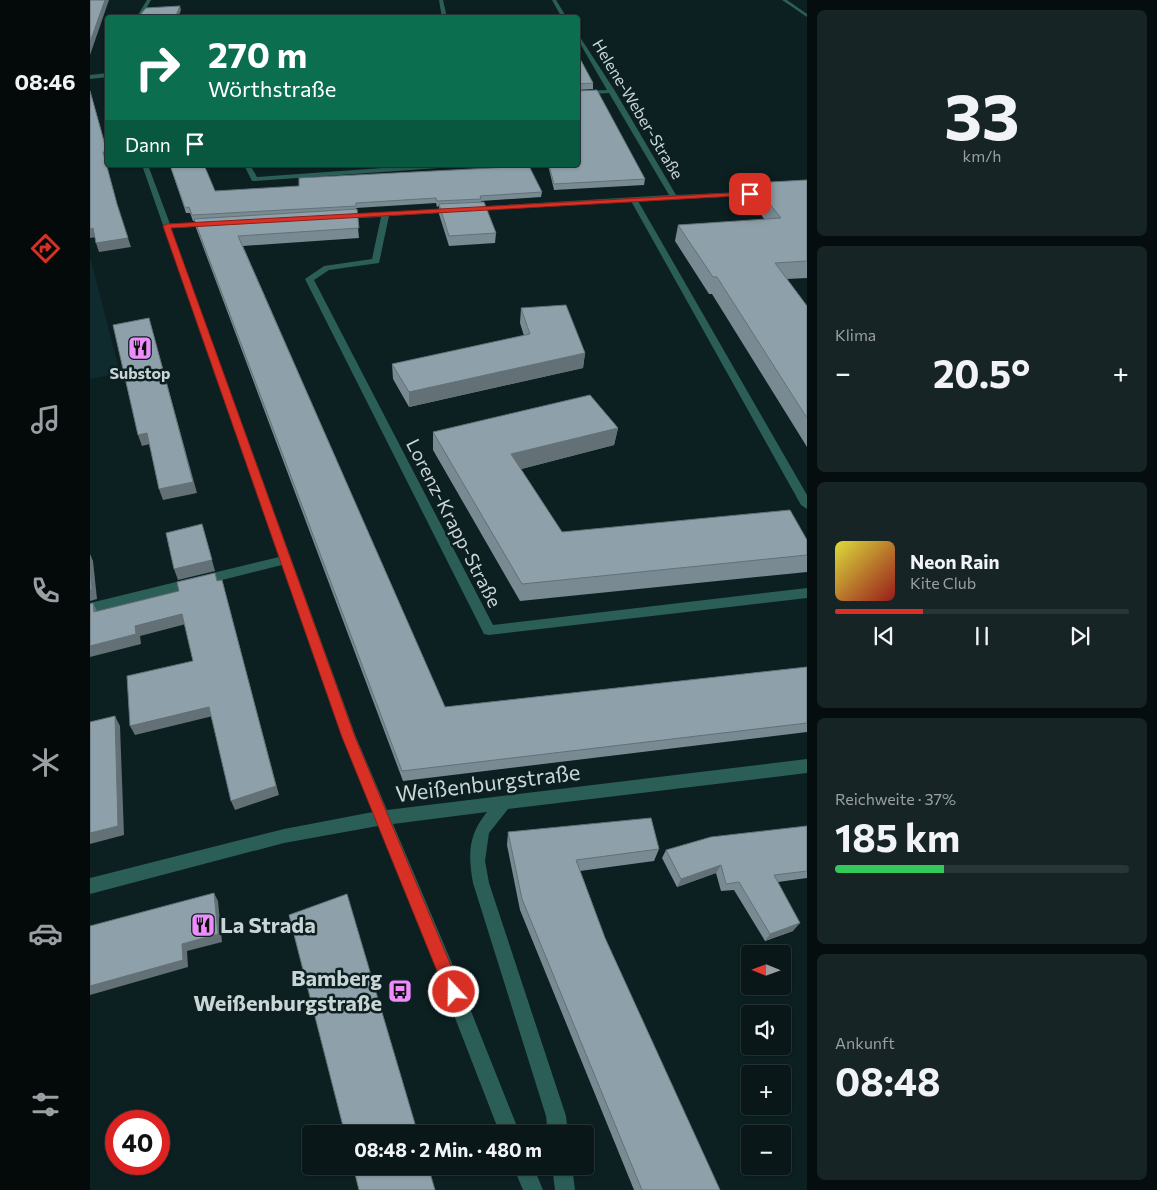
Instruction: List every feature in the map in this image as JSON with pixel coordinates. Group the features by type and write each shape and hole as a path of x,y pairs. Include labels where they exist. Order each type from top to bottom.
{"street":[{"path":"140,15 149,0"},
{"path":"440,0 444,15"},
{"path":"554,0 563,15"},
{"path":"784,0 807,16"},
{"path":"795,7 807,7"},
{"name":"Helene-Weber-Straße","path":"580,39 674,197"},
{"path":"90,77 105,76"},
{"path":"580,92 612,91"},
{"path":"146,167 348,737 442,960 506,1125"},
{"path":"248,167 255,179 425,167"},
{"path":"335,217 779,192"},
{"path":"633,199 807,505"},
{"name":"Lorenz-Krapp-Straße","path":"385,215 376,261 327,268 309,279 489,630 807,593"},
{"path":"167,226 217,223"},
{"path":"90,608 286,560"},
{"name":"Weißenburgstraße","path":"90,886 284,836 381,818 807,766"},
{"path":"502,804 482,830 477,861 481,883 556,1116 557,1125"},
{"path":"526,1175 532,1190"},
{"path":"563,1175 564,1190"}],"shaded area":[{"path":"90,257 120,373 90,379"}],"building":[{"path":"90,0 105,0 90,42"},
{"path":"180,6 176,15 140,15 146,8"},
{"path":"580,59 593,83 580,84"},
{"path":"597,90 645,179 554,184 550,167 580,167 580,91"},
{"path":"90,91 105,145 105,152 103,152 105,167 107,167 128,238 96,243 93,228 90,229"},
{"path":"171,167 205,167 215,191 299,186 299,178 530,167 542,192 480,196 481,199 437,201 436,198 356,203 356,206 192,215 189,207 185,208"},
{"path":"807,180 807,261 775,263 807,306 807,418 717,277 713,277 678,225 781,218 753,183"},
{"path":"484,202 496,233 449,236 439,204"},
{"path":"357,209 359,228 238,236 445,707 807,667 807,723 402,771 194,219"},
{"path":"566,305 585,353 409,392 392,364 530,334 521,308"},
{"path":"149,318 193,482 159,489 147,433 138,435 113,325"},
{"path":"590,395 618,428 511,454 562,532 790,510 807,540 807,555 522,584 433,432"},
{"path":"202,524 212,560 174,569 166,533"},
{"path":"90,567 92,589 90,590"},
{"path":"215,573 217,581 222,580 276,786 231,801 209,707 130,726 127,676 193,661 182,614 135,626 136,634 90,646 90,604 93,603 94,612 179,591 177,582"},
{"path":"115,716 118,826 90,833 90,722"},
{"path":"651,818 659,849 576,860 605,938 720,1190 642,1190 522,899 508,832"},
{"path":"807,826 807,871 774,875 800,923 770,934 739,882 726,884 721,865 681,879 666,850 711,837"},
{"path":"214,893 218,934 182,944 183,960 90,986 90,926"},
{"path":"347,894 415,1125 343,1125 289,915"},
{"path":"355,1175 431,1175 435,1190 359,1190"}],"place":[{"name":"Substop","path":"140,348"},
{"name":"La Strada","path":"203,925"},
{"name":"Bamberg Weißenburgstraße","path":"400,991"}],"route":[{"path":"454,992 348,737 167,226 750,194"}]}
